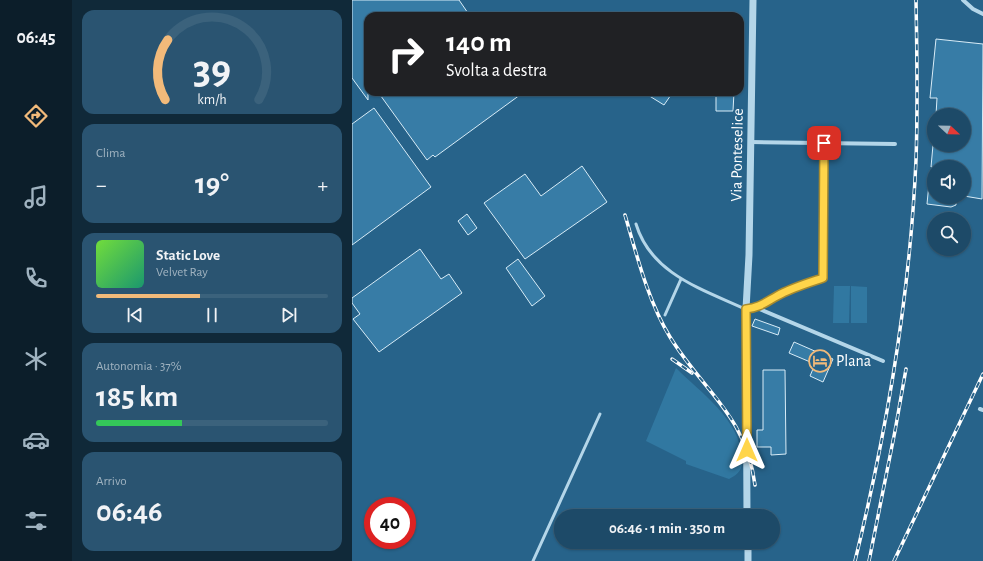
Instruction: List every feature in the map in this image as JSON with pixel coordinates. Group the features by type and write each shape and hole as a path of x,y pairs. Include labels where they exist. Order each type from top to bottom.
{"street":[{"name":"Via Ponteselice","path":"748,509 746,309 751,142 753,0"},
{"path":"962,0 973,9 983,14"},
{"path":"751,142 895,144"},
{"path":"746,309 757,308 800,285 823,278 824,143"},
{"path":"757,308 883,361"},
{"path":"748,549 748,561"}],"lane":[{"path":"636,224 640,237 651,254 681,279 746,309"},
{"path":"665,315 681,279"},
{"path":"533,561 600,414"}],"shaded area":[{"path":"834,286 850,286 849,323 833,323"},
{"path":"851,286 867,287 867,323 851,323"},
{"path":"676,368 718,408 734,431 740,444 742,465 738,473 729,479 686,464 686,461 646,441"}],"building":[{"path":"352,0 459,0 467,12 364,12 364,94 352,78"},
{"path":"936,39 983,44 982,199 971,197 971,160 932,160 932,152 971,152 971,108 936,108 937,98 930,98"},
{"path":"381,96 519,96 435,157 433,155 427,160"},
{"path":"649,96 670,96 664,105"},
{"path":"716,96 734,96 733,111 716,111"},
{"path":"374,108 431,187 352,245 352,124"},
{"path":"582,166 607,202 525,259 484,203 525,174 541,196"},
{"path":"927,204 956,204 951,207"},
{"path":"467,214 477,228 468,235 458,221"},
{"path":"420,249 441,279 449,274 462,293 379,352 353,319 360,314 352,303 352,298"},
{"path":"518,259 545,296 532,306 506,268"},
{"path":"755,319 780,328 778,335 752,326"},
{"name":"Plana","path":"794,342 833,359 823,382 810,376 815,364 789,353"},
{"path":"763,370 785,370 786,454 771,455 771,447 757,447 757,430 763,430"}],"railway":[{"path":"855,561 867,512 887,412 908,261 913,211 917,140 916,0"},
{"path":"625,215 655,309 670,337 683,356 722,405 733,422 743,440 750,461 755,485"},
{"path":"672,359 692,373"},
{"path":"869,561 906,369"},
{"path":"894,561 983,374"}],"place":[{"name":"Plana","path":"820,361"}],"route":[{"path":"747,450 746,309 757,308 800,285 823,278 825,187 824,143"}]}
